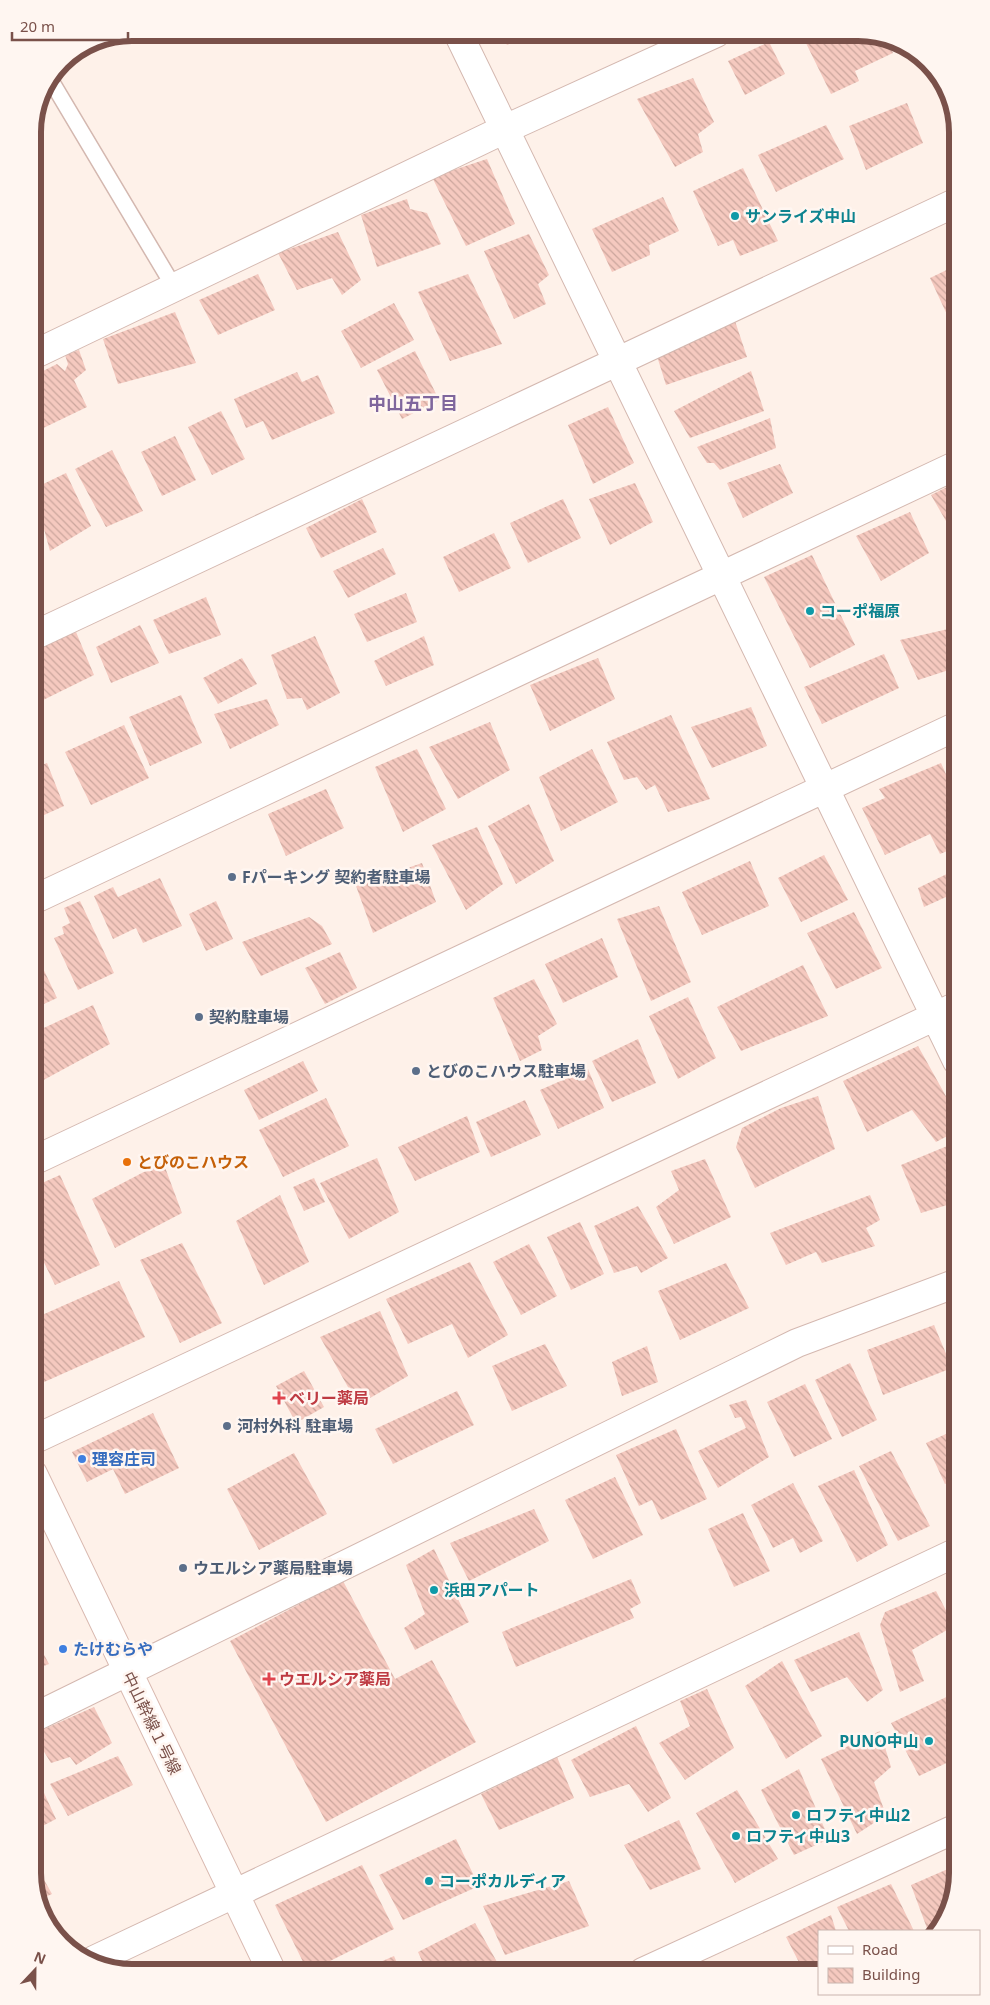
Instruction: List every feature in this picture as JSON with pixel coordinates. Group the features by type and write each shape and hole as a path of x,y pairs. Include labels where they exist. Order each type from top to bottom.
{"street":[{"path":"41,1436 947,1011 825,788 462,41"},
{"path":"41,351 505,130 699,41"},
{"path":"41,632 949,206"},
{"path":"41,896 949,469"},
{"path":"41,1157 949,730"},
{"path":"41,1714 128,1673 797,1343 949,1286"},
{"name":"中山幹線１号線","path":"41,1493 268,1964"},
{"path":"100,1957 949,1556"},
{"path":"660,1964 949,1832"}],"lane":[{"path":"54,86 174,287"}],"building":[{"path":"505,41 515,41 507,45"},
{"path":"805,41 864,41 891,47 893,53 855,71 859,81 831,94"},
{"path":"769,42 785,74 745,95 728,61"},
{"path":"693,78 714,122 698,134 703,152 675,167 637,99"},
{"path":"907,103 923,143 866,170 849,126"},
{"path":"826,125 844,159 776,192 758,155"},
{"path":"487,159 515,224 466,246 432,177"},
{"name":"サンライズ中山","path":"743,168 778,241 740,256 733,240 718,246 693,191"},
{"path":"663,197 679,231 649,245 650,255 612,272 592,229"},
{"path":"407,199 410,209 427,213 441,244 377,267 361,215"},
{"path":"338,232 361,280 342,295 332,278 297,290 278,253"},
{"path":"529,234 549,275 538,284 546,304 514,319 484,251"},
{"path":"949,269 949,319 930,278"},
{"path":"258,274 275,310 218,335 199,300"},
{"path":"468,274 502,344 450,361 418,292"},
{"path":"394,303 414,340 361,368 341,331"},
{"path":"175,312 196,363 118,384 103,339"},
{"path":"734,318 747,357 666,385 656,353"},
{"path":"79,350 86,370 74,380 87,407 41,429 41,372 57,364 65,371 68,364 65,355"},
{"path":"415,351 439,400 402,419 377,370"},
{"path":"751,371 764,411 690,438 674,411"},
{"path":"297,372 302,382 318,375 335,413 272,440 263,421 246,428 234,399"},
{"path":"608,407 634,463 593,484 568,425"},
{"path":"221,411 245,459 212,475 188,427"},
{"path":"770,418 776,448 720,470 714,463 707,463 697,447"},
{"path":"175,436 196,480 162,496 141,452"},
{"path":"112,450 143,511 106,527 75,469"},
{"path":"780,464 793,493 743,518 727,483"},
{"path":"66,473 91,526 50,551 41,518 41,485"},
{"path":"635,483 653,522 610,545 589,499"},
{"path":"949,486 949,526 931,495"},
{"path":"362,499 377,532 321,558 306,528"},
{"path":"563,499 581,538 528,563 510,523"},
{"path":"910,512 929,553 881,581 856,536"},
{"path":"494,533 511,568 459,592 443,557"},
{"path":"383,548 396,574 348,598 333,571"},
{"name":"コーポ福原","path":"812,555 855,645 810,668 764,577"},
{"path":"406,593 417,622 367,642 354,614"},
{"path":"206,597 221,635 169,654 153,620"},
{"path":"140,625 159,663 111,683 96,647"},
{"path":"949,629 949,670 918,680 900,640"},
{"path":"76,632 94,675 41,701 41,647"},
{"path":"315,636 340,693 307,710 302,698 287,699 271,655"},
{"path":"424,636 434,665 386,686 374,661"},
{"path":"884,654 899,688 822,724 804,687"},
{"path":"242,658 257,684 218,704 203,678"},
{"path":"598,658 615,699 550,731 530,685"},
{"path":"181,695 202,743 150,766 129,717"},
{"path":"267,699 279,725 230,749 214,714"},
{"path":"751,707 767,746 712,768 691,727"},
{"path":"671,715 710,799 668,812 655,785 646,790 637,777 624,780 607,742"},
{"path":"490,722 510,770 458,799 429,747"},
{"path":"124,725 149,778 91,805 65,752"},
{"path":"417,749 446,809 403,832 375,767"},
{"path":"592,749 618,802 561,831 539,777"},
{"path":"47,763 64,806 41,816 41,765"},
{"path":"941,763 949,781 949,850 940,854 930,834 885,855 862,808 885,798 879,789"},
{"path":"326,789 344,828 286,856 268,814"},
{"path":"529,804 554,861 516,884 488,826"},
{"path":"477,827 503,884 466,910 432,845"},
{"path":"824,855 848,900 801,922 778,878"},
{"path":"750,861 769,906 702,935 682,892"},
{"path":"422,863 436,902 373,933 356,886"},
{"path":"949,873 949,896 924,907 918,888"},
{"path":"160,878 182,926 143,943 136,928 113,939 94,896 113,887 118,897"},
{"path":"80,901 114,973 78,990 54,938 64,934 62,927 70,923 64,908"},
{"path":"216,901 233,939 206,951 189,914"},
{"path":"659,906 691,982 651,1001 617,919"},
{"path":"854,912 882,968 836,989 807,933"},
{"path":"309,917 322,926 332,944 261,976 242,942"},
{"path":"602,938 618,977 563,1003 545,964"},
{"path":"340,952 357,988 325,1004 305,968"},
{"path":"41,964 57,998 41,1005"},
{"path":"803,965 828,1016 741,1051 717,1007"},
{"path":"534,979 557,1024 538,1036 542,1050 520,1061 493,998"},
{"path":"688,997 716,1058 678,1079 649,1016"},
{"path":"93,1005 110,1044 41,1081 41,1029"},
{"path":"638,1039 656,1083 612,1102 592,1061"},
{"path":"918,1046 949,1102 949,1135 936,1142 912,1110 867,1132 843,1081"},
{"path":"303,1061 318,1091 259,1120 244,1090"},
{"path":"588,1069 604,1108 558,1129 540,1090"},
{"path":"818,1096 835,1149 755,1188 736,1147 742,1128 781,1108"},
{"path":"326,1098 349,1146 283,1177 259,1130"},
{"path":"525,1100 541,1135 491,1157 476,1122"},
{"path":"467,1116 480,1152 415,1181 398,1147"},
{"path":"949,1145 949,1204 921,1213 901,1165"},
{"path":"377,1158 399,1212 349,1239 320,1183"},
{"path":"705,1159 731,1217 674,1244 656,1207 679,1190 671,1171"},
{"path":"163,1162 182,1213 115,1248 92,1199"},
{"path":"60,1175 100,1265 55,1285 41,1256 41,1183"},
{"path":"314,1178 325,1202 304,1211 293,1187"},
{"path":"280,1195 309,1262 264,1285 236,1221"},
{"path":"870,1195 880,1220 866,1228 875,1246 822,1263 816,1252 786,1265 770,1233"},
{"path":"638,1206 668,1258 641,1273 637,1266 614,1273 594,1226"},
{"path":"580,1222 604,1274 571,1290 547,1237"},
{"path":"182,1243 222,1323 180,1343 140,1260"},
{"path":"529,1244 557,1296 521,1315 493,1262"},
{"path":"470,1262 508,1335 468,1358 452,1324 408,1344 386,1299"},
{"path":"726,1263 749,1308 680,1340 658,1291"},
{"path":"119,1281 145,1337 41,1383 41,1315"},
{"path":"380,1311 408,1376 358,1405 320,1337"},
{"path":"934,1325 949,1361 949,1369 883,1395 867,1350"},
{"path":"545,1344 567,1386 512,1411 492,1366"},
{"path":"647,1346 658,1382 622,1396 612,1362"},
{"path":"850,1363 877,1420 842,1437 815,1380"},
{"path":"304,1371 324,1407 296,1423 276,1386"},
{"path":"805,1384 832,1439 794,1457 767,1402"},
{"path":"457,1391 474,1425 393,1464 375,1429"},
{"path":"746,1400 769,1457 718,1488 698,1451 746,1428 741,1417 735,1418 729,1405"},
{"path":"153,1413 179,1468 125,1494 113,1469 87,1482 72,1452"},
{"path":"676,1429 707,1499 661,1520 652,1500 639,1506 616,1455"},
{"path":"949,1433 949,1482 945,1484 926,1443"},
{"path":"891,1451 930,1526 898,1541 859,1466"},
{"path":"294,1453 327,1514 259,1550 227,1489"},
{"path":"854,1470 888,1545 857,1562 818,1486"},
{"path":"615,1477 643,1535 593,1559 565,1500"},
{"path":"793,1483 823,1541 800,1553 793,1538 773,1548 751,1505"},
{"path":"534,1509 549,1541 469,1581 450,1543"},
{"path":"743,1513 770,1571 734,1587 708,1529"},
{"name":"浜田アパート","path":"434,1549 469,1622 415,1650 404,1628 425,1614 406,1565"},
{"path":"631,1579 641,1603 630,1609 634,1618 516,1667 502,1632"},
{"path":"343,1581 395,1679 432,1660 476,1742 326,1822 230,1641"},
{"path":"936,1591 949,1616 949,1629 912,1650 924,1681 900,1692 880,1625 885,1612"},
{"path":"859,1632 883,1690 867,1702 847,1677 811,1692 794,1660"},
{"path":"41,1649 49,1664 41,1667"},
{"path":"782,1661 822,1736 786,1759 745,1686"},
{"path":"707,1689 734,1748 685,1780 659,1743 690,1726 680,1701"},
{"name":"PUNO中山","path":"949,1696 949,1762 919,1776 891,1723"},
{"path":"94,1707 112,1743 76,1765 70,1757 51,1763 41,1747 41,1730"},
{"path":"636,1726 671,1798 648,1812 629,1784 590,1797 571,1760"},
{"path":"880,1731 891,1767 874,1782 886,1815 857,1834 821,1759"},
{"path":"118,1756 133,1785 68,1816 50,1784"},
{"path":"557,1757 574,1798 499,1830 481,1794"},
{"name":"ロフティ中山2","path":"799,1769 829,1839 794,1855 761,1790"},
{"path":"41,1786 56,1819 41,1827"},
{"name":"ロフティ中山3","path":"737,1790 778,1859 735,1883 696,1813"},
{"path":"679,1820 701,1869 650,1890 624,1845"},
{"name":"コーポカルディア","path":"456,1839 479,1886 403,1920 379,1875"},
{"path":"362,1865 394,1929 324,1964 304,1964 275,1905"},
{"path":"949,1868 948,1885 942,1908 928,1930 928,1930 911,1885"},
{"path":"41,1875 52,1894 44,1897"},
{"path":"569,1881 589,1926 505,1955 483,1906"},
{"path":"891,1884 914,1930 848,1930 837,1907"},
{"path":"831,1915 836,1930 818,1930 818,1964 800,1964 786,1937"},
{"path":"475,1923 497,1962 495,1964 423,1964 418,1952"},
{"path":"394,1956 398,1964 376,1964"}],"place":[{"name":"サンライズ中山","path":"735,216"},
{"name":"コーポ福原","path":"810,611"},
{"name":"Fパーキング 契約者駐車場","path":"232,877"},
{"name":"契約駐車場","path":"199,1017"},
{"name":"とびのこハウス駐車場","path":"416,1071"},
{"name":"とびのこハウス","path":"127,1162"},
{"name":"ベリー薬局","path":"279,1398"},
{"name":"河村外科 駐車場","path":"227,1426"},
{"name":"理容庄司","path":"82,1459"},
{"name":"ウエルシア薬局駐車場","path":"183,1568"},
{"name":"浜田アパート","path":"434,1590"},
{"name":"たけむらや","path":"63,1649"},
{"name":"ウエルシア薬局","path":"269,1679"},
{"name":"PUNO中山","path":"929,1741"},
{"name":"ロフティ中山2","path":"796,1815"},
{"name":"ロフティ中山3","path":"736,1836"},
{"name":"コーポカルディア","path":"429,1881"}],"district":[{"name":"中山五丁目","path":"413,403"}]}
